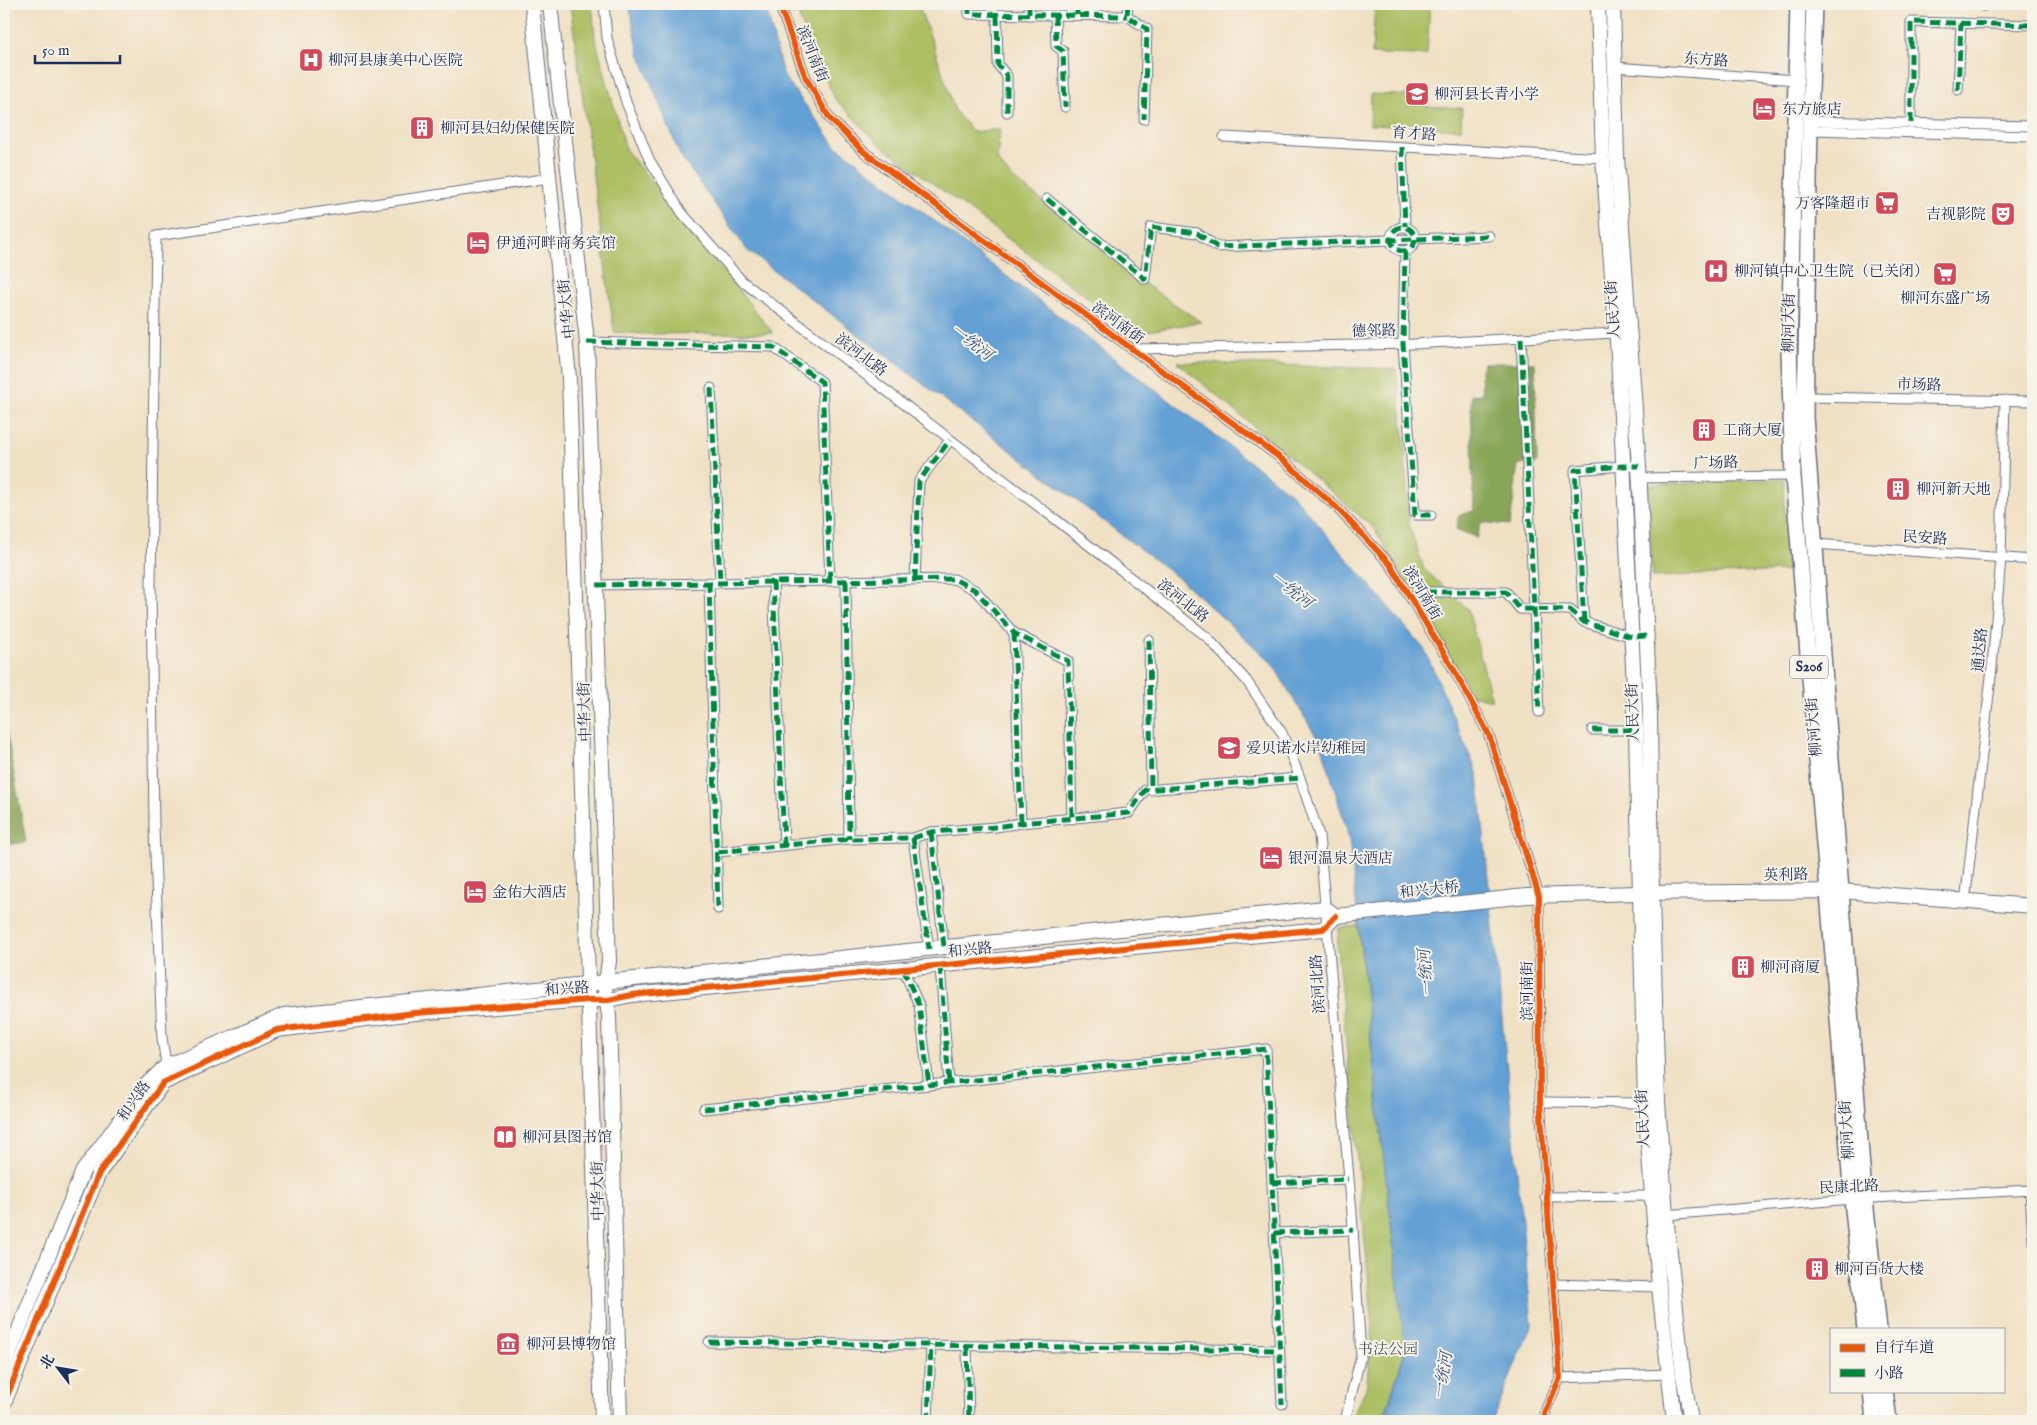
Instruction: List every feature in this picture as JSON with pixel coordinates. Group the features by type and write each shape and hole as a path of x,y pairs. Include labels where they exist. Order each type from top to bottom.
{"main road":[{"name":"柳河大街","path":"1798,4 1789,349 1793,476 1834,891 1858,1200 1865,1328"},
{"name":"柳河大街","path":"1814,4 1805,397 1834,891"},
{"name":"柳河大街","path":"1858,1200 1879,1328"},
{"path":"1871,1392 1874,1421"},
{"path":"1885,1392 1888,1421"}],"street":[{"name":"中华大街","path":"532,4 569,378 602,1421"},
{"name":"中华大街","path":"550,4 588,342 609,962 605,989 608,1000 620,1421"},
{"name":"滨河北路","path":"604,4 607,38 626,102 649,159 682,213 742,281 1207,637 1246,680 1282,733 1300,778 1319,835 1329,916 1361,1355 1345,1421"},
{"path":"780,7 797,4"},
{"path":"968,4 969,14 1127,16 1147,29 1144,119"},
{"path":"1029,4 1029,15"},
{"path":"1077,4 1077,15"},
{"path":"1127,16 1128,4"},
{"name":"人民大街","path":"1598,4 1603,158 1616,333 1639,807 1658,1101 1666,1215 1683,1374 1691,1421"},
{"name":"人民大街","path":"1614,4 1617,157 1640,472 1650,713 1646,893 1645,1103 1659,1287 1674,1421"},
{"name":"滨河南街","path":"780,7 806,78 830,119 864,152 1283,460 1338,508 1390,564 1454,670 1489,735 1533,896 1545,1197 1560,1378 1546,1409 1544,1421"},
{"path":"997,14 998,65 1007,76 1007,112"},
{"path":"1055,15 1056,46 1063,51 1065,107"},
{"path":"1911,123 1911,22 2033,25"},
{"path":"1958,90 1961,23"},
{"name":"东方路","path":"1614,67 1796,80"},
{"path":"1810,126 1911,123 2033,126"},
{"path":"1810,126 2033,136"},
{"name":"育才路","path":"1224,137 1603,158"},
{"path":"1402,147 1405,226"},
{"path":"167,1073 162,1038 154,828 151,585 156,236 550,178"},
{"path":"1047,199 1145,279 1151,227 1197,232 1217,246 1489,236"},
{"path":"1405,226 1413,231 1416,239 1414,245 1405,251 1394,247 1391,240 1391,236 1396,228 1405,226"},
{"path":"1405,251 1403,344 1415,516 1431,515"},
{"name":"德邻路","path":"1132,349 1403,344 1616,333"},
{"path":"1521,338 1539,712"},
{"path":"588,342 773,348 822,382 830,581"},
{"path":"711,388 720,582"},
{"name":"市场路","path":"1805,397 2033,401"},
{"name":"通达路","path":"1966,902 1992,668 2001,558 2005,400"},
{"path":"916,580 919,481 950,440"},
{"name":"广场路","path":"1584,622 1575,470 1623,466 1640,472 1793,476"},
{"name":"民安路","path":"1815,544 2033,560"},
{"path":"597,585 954,579 975,590 1014,633 1068,661 1072,818"},
{"path":"846,580 849,839"},
{"path":"773,581 784,846"},
{"path":"709,582 718,852 718,909"},
{"path":"1411,592 1506,592 1520,609 1570,610 1584,622 1632,637 1647,636"},
{"path":"1014,633 1021,823"},
{"path":"1149,640 1151,790"},
{"path":"1592,730 1636,730"},
{"path":"718,852 849,839 913,838 931,832 1129,813 1145,790 1300,778"},
{"path":"931,832 944,947"},
{"path":"913,838 929,949"},
{"name":"英利路","path":"1533,896 1834,891 2033,906"},
{"name":"和兴大桥","path":"1329,916 1533,896"},
{"name":"和兴路","path":"4,1366 83,1171 145,1086 167,1073 284,1015 944,947 1329,916 1323,929 642,994 608,1000 415,1013 277,1030 167,1073 163,1083 99,1173 4,1403"},
{"path":"940,966 949,1083"},
{"path":"903,969 919,1005 929,1085"},
{"path":"704,1109 1266,1049 1282,1404"},
{"path":"1540,1102 1645,1103"},
{"path":"1272,1183 1348,1179"},
{"path":"2031,1190 2033,1242"},
{"name":"民康北路","path":"1666,1215 1858,1200 2031,1190"},
{"path":"1545,1197 1652,1196"},
{"path":"1274,1233 1353,1230"},
{"path":"1553,1284 1659,1287"},
{"path":"709,1342 1279,1350"},
{"path":"928,1421 931,1345"},
{"path":"967,1346 969,1421"},
{"path":"1560,1378 1669,1374"}],"green space":[{"path":"570,4 592,4 595,38 626,150 773,333 641,334 614,332"},
{"path":"793,4 918,4 955,111 973,132 1000,129 997,160 1012,178 1089,236 1142,282 1201,322 1136,333 878,143 835,99"},
{"path":"1375,4 1430,4 1427,55 1372,54"},
{"path":"1371,94 1425,96 1425,106 1462,108 1461,129 1370,125"},
{"path":"1177,362 1396,369 1404,437 1409,525 1424,569 1468,609 1492,700 1471,695 1374,528"},
{"path":"1484,363 1535,363 1537,464 1518,464 1510,525 1481,522 1477,538 1456,529 1459,515 1474,511 1471,395 1482,394 1481,370"},
{"path":"1784,479 1787,571 1652,577 1648,485"},
{"path":"4,718 26,842 4,845"},
{"name":"书法公园","path":"1358,926 1405,1351 1385,1413 1379,1421 1349,1421 1366,1389 1373,1327 1337,948 1339,928"}],"water":[{"name":"一统河","path":"629,4 765,4 783,75 835,145 1293,495 1425,650 1478,775 1532,1324 1492,1421 1384,1421 1405,1351 1349,838 1322,746 1272,663 1181,580 747,250 680,155 639,53"}],"marked path":[{"path":"781,9 797,4"},
{"path":"969,4 969,14 1127,16"},
{"path":"1029,4 1029,15"},
{"path":"1077,4 1077,15"},
{"path":"1128,4 1127,16 1147,29 1144,119"},
{"path":"997,15 998,65 1007,76 1007,112"},
{"path":"1055,15 1056,46 1063,51 1065,107"},
{"path":"1911,123 1911,22 2033,25"},
{"path":"1958,90 1961,23"},
{"path":"1402,147 1405,226"},
{"path":"1047,199 1145,279 1151,227 1197,233 1217,247 1489,236"},
{"path":"1403,227 1412,230 1415,239 1412,248 1403,251 1394,248 1391,239 1394,230 1403,227"},
{"path":"1405,251 1403,344 1415,515 1431,515"},
{"path":"1521,338 1539,712"},
{"path":"587,342 773,347 822,382 830,581"},
{"path":"711,388 720,582"},
{"path":"915,580 919,481 950,440"},
{"path":"1584,622 1575,470 1639,466"},
{"path":"597,585 954,579 975,590 1014,633 1068,661 1072,819"},
{"path":"846,580 849,839"},
{"path":"773,581 784,845"},
{"path":"709,582 718,909"},
{"path":"1411,592 1506,592 1520,609 1570,610 1584,622 1632,637 1647,636"},
{"path":"1014,633 1021,823"},
{"path":"1149,640 1151,790"},
{"path":"1592,730 1636,730"},
{"path":"718,852 849,839 913,838 931,832 1129,813 1145,790 1300,778"},
{"path":"931,832 944,947"},
{"path":"913,838 929,949"},
{"path":"940,966 949,1083"},
{"path":"903,969 919,1005 929,1085"},
{"path":"704,1109 1266,1049 1282,1404"},
{"path":"1272,1183 1348,1179"},
{"path":"1274,1233 1353,1230"},
{"path":"709,1342 1279,1350"},
{"path":"928,1421 931,1345"},
{"path":"967,1346 969,1421"}],"cycle path":[{"path":"779,4 806,78 830,119 864,152 1283,460 1337,508 1390,564 1454,670 1489,735 1539,896 1540,1102 1560,1378 1546,1409 1544,1421"},
{"path":"4,1403 99,1173 163,1083 277,1030 415,1013 608,1000 632,995 1323,929 1336,916"}],"place":[{"name":"柳河县康美中心医院","path":"311,60"},
{"name":"柳河县长青小学","path":"1417,94"},
{"name":"东方旅店","path":"1764,109"},
{"name":"柳河县妇幼保健医院","path":"422,128"},
{"name":"万客隆超市","path":"1887,203"},
{"name":"吉视影院","path":"2003,214"},
{"name":"伊通河畔商务宾馆","path":"478,243"},
{"name":"柳河镇中心卫生院（已关闭）","path":"1716,271"},
{"name":"柳河东盛广场","path":"1945,274"},
{"name":"工商大厦","path":"1704,430"},
{"name":"柳河新天地","path":"1898,489"},
{"name":"爱贝诺水岸幼稚园","path":"1229,748"},
{"name":"银河温泉大酒店","path":"1271,858"},
{"name":"金佑大酒店","path":"475,892"},
{"name":"柳河商厦","path":"1743,967"},
{"name":"柳河县图书馆","path":"505,1137"},
{"name":"柳河百货大楼","path":"1817,1269"},
{"name":"柳河县博物馆","path":"508,1344"}]}
